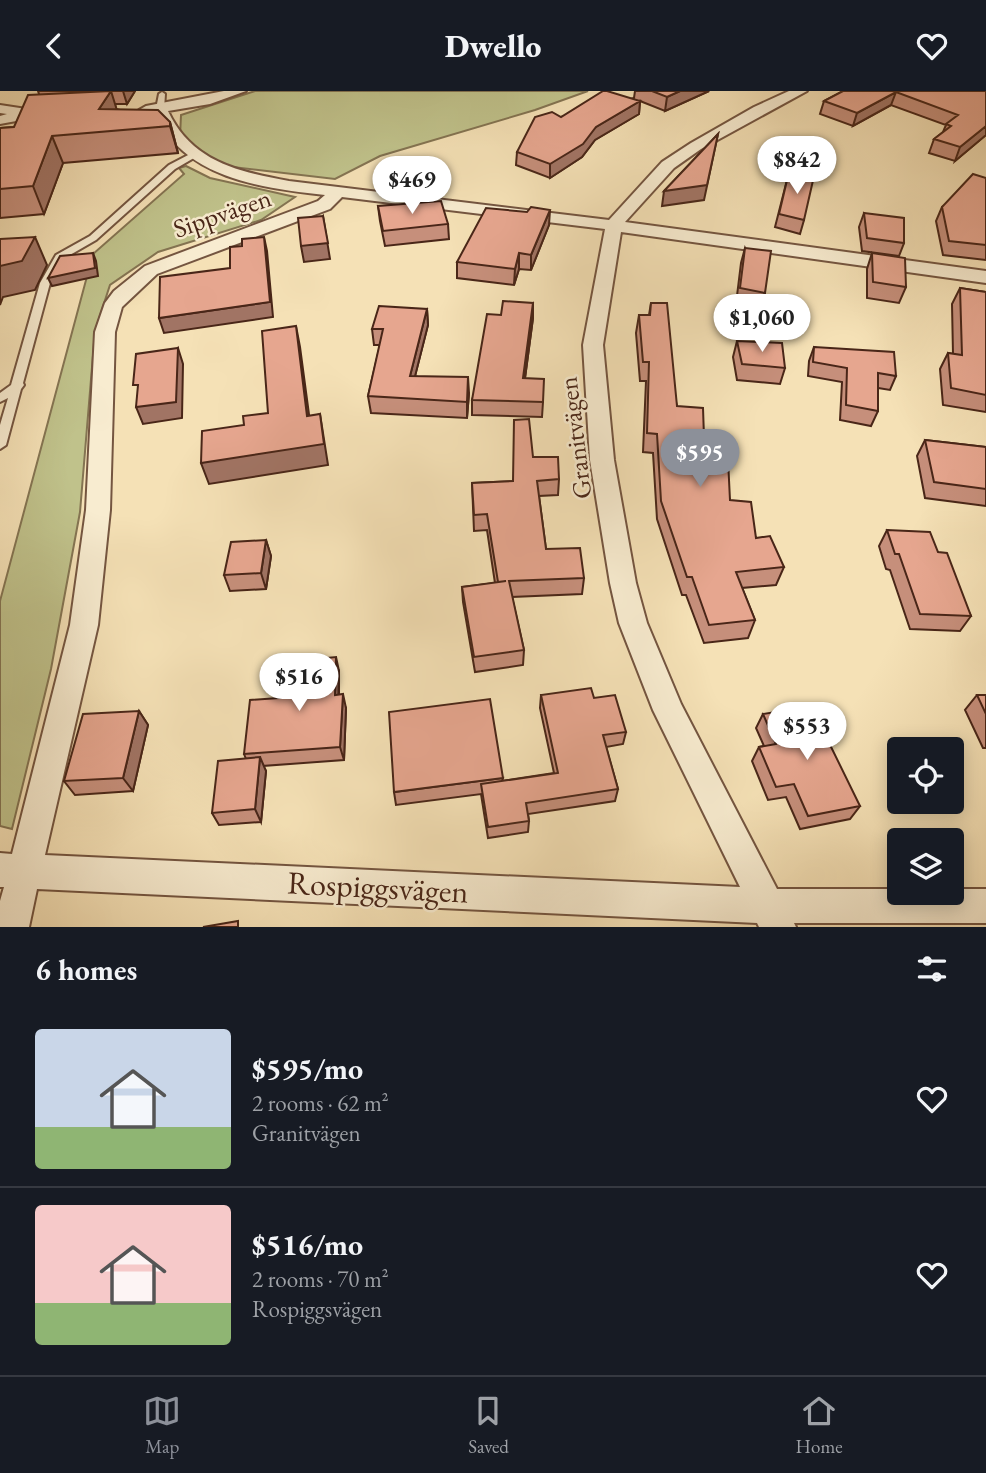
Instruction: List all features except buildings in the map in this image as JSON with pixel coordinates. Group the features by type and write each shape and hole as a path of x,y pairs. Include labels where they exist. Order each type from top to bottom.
{"street":[{"path":"129,111 161,102 239,91"},
{"path":"614,225 668,165 722,130 800,91"},
{"path":"161,102 174,138 195,155 216,166 248,177 296,187 492,207 829,257 986,277"},
{"path":"0,109 40,114 0,120"},
{"name":"Sippvägen","path":"11,927 11,870 84,625 98,510 105,332 112,307 134,282 151,270 324,205 338,192"},
{"name":"Granitvägen","path":"614,225 593,345 602,460 623,583 633,623 668,710 772,917"},
{"name":"Rospiggsvägen","path":"11,870 772,917 986,906"}],"lane":[{"path":"0,445 45,283 59,257 93,239 173,167 195,155"},
{"path":"0,398 19,384"}],"green space":[{"path":"255,91 588,91 535,110 380,156 335,179 224,166 180,137 181,115"},
{"path":"186,166 210,178 295,197 261,220 158,252 110,285 95,331 80,512 51,669 12,829 0,826 0,601 93,254 184,174 179,168"}]}
